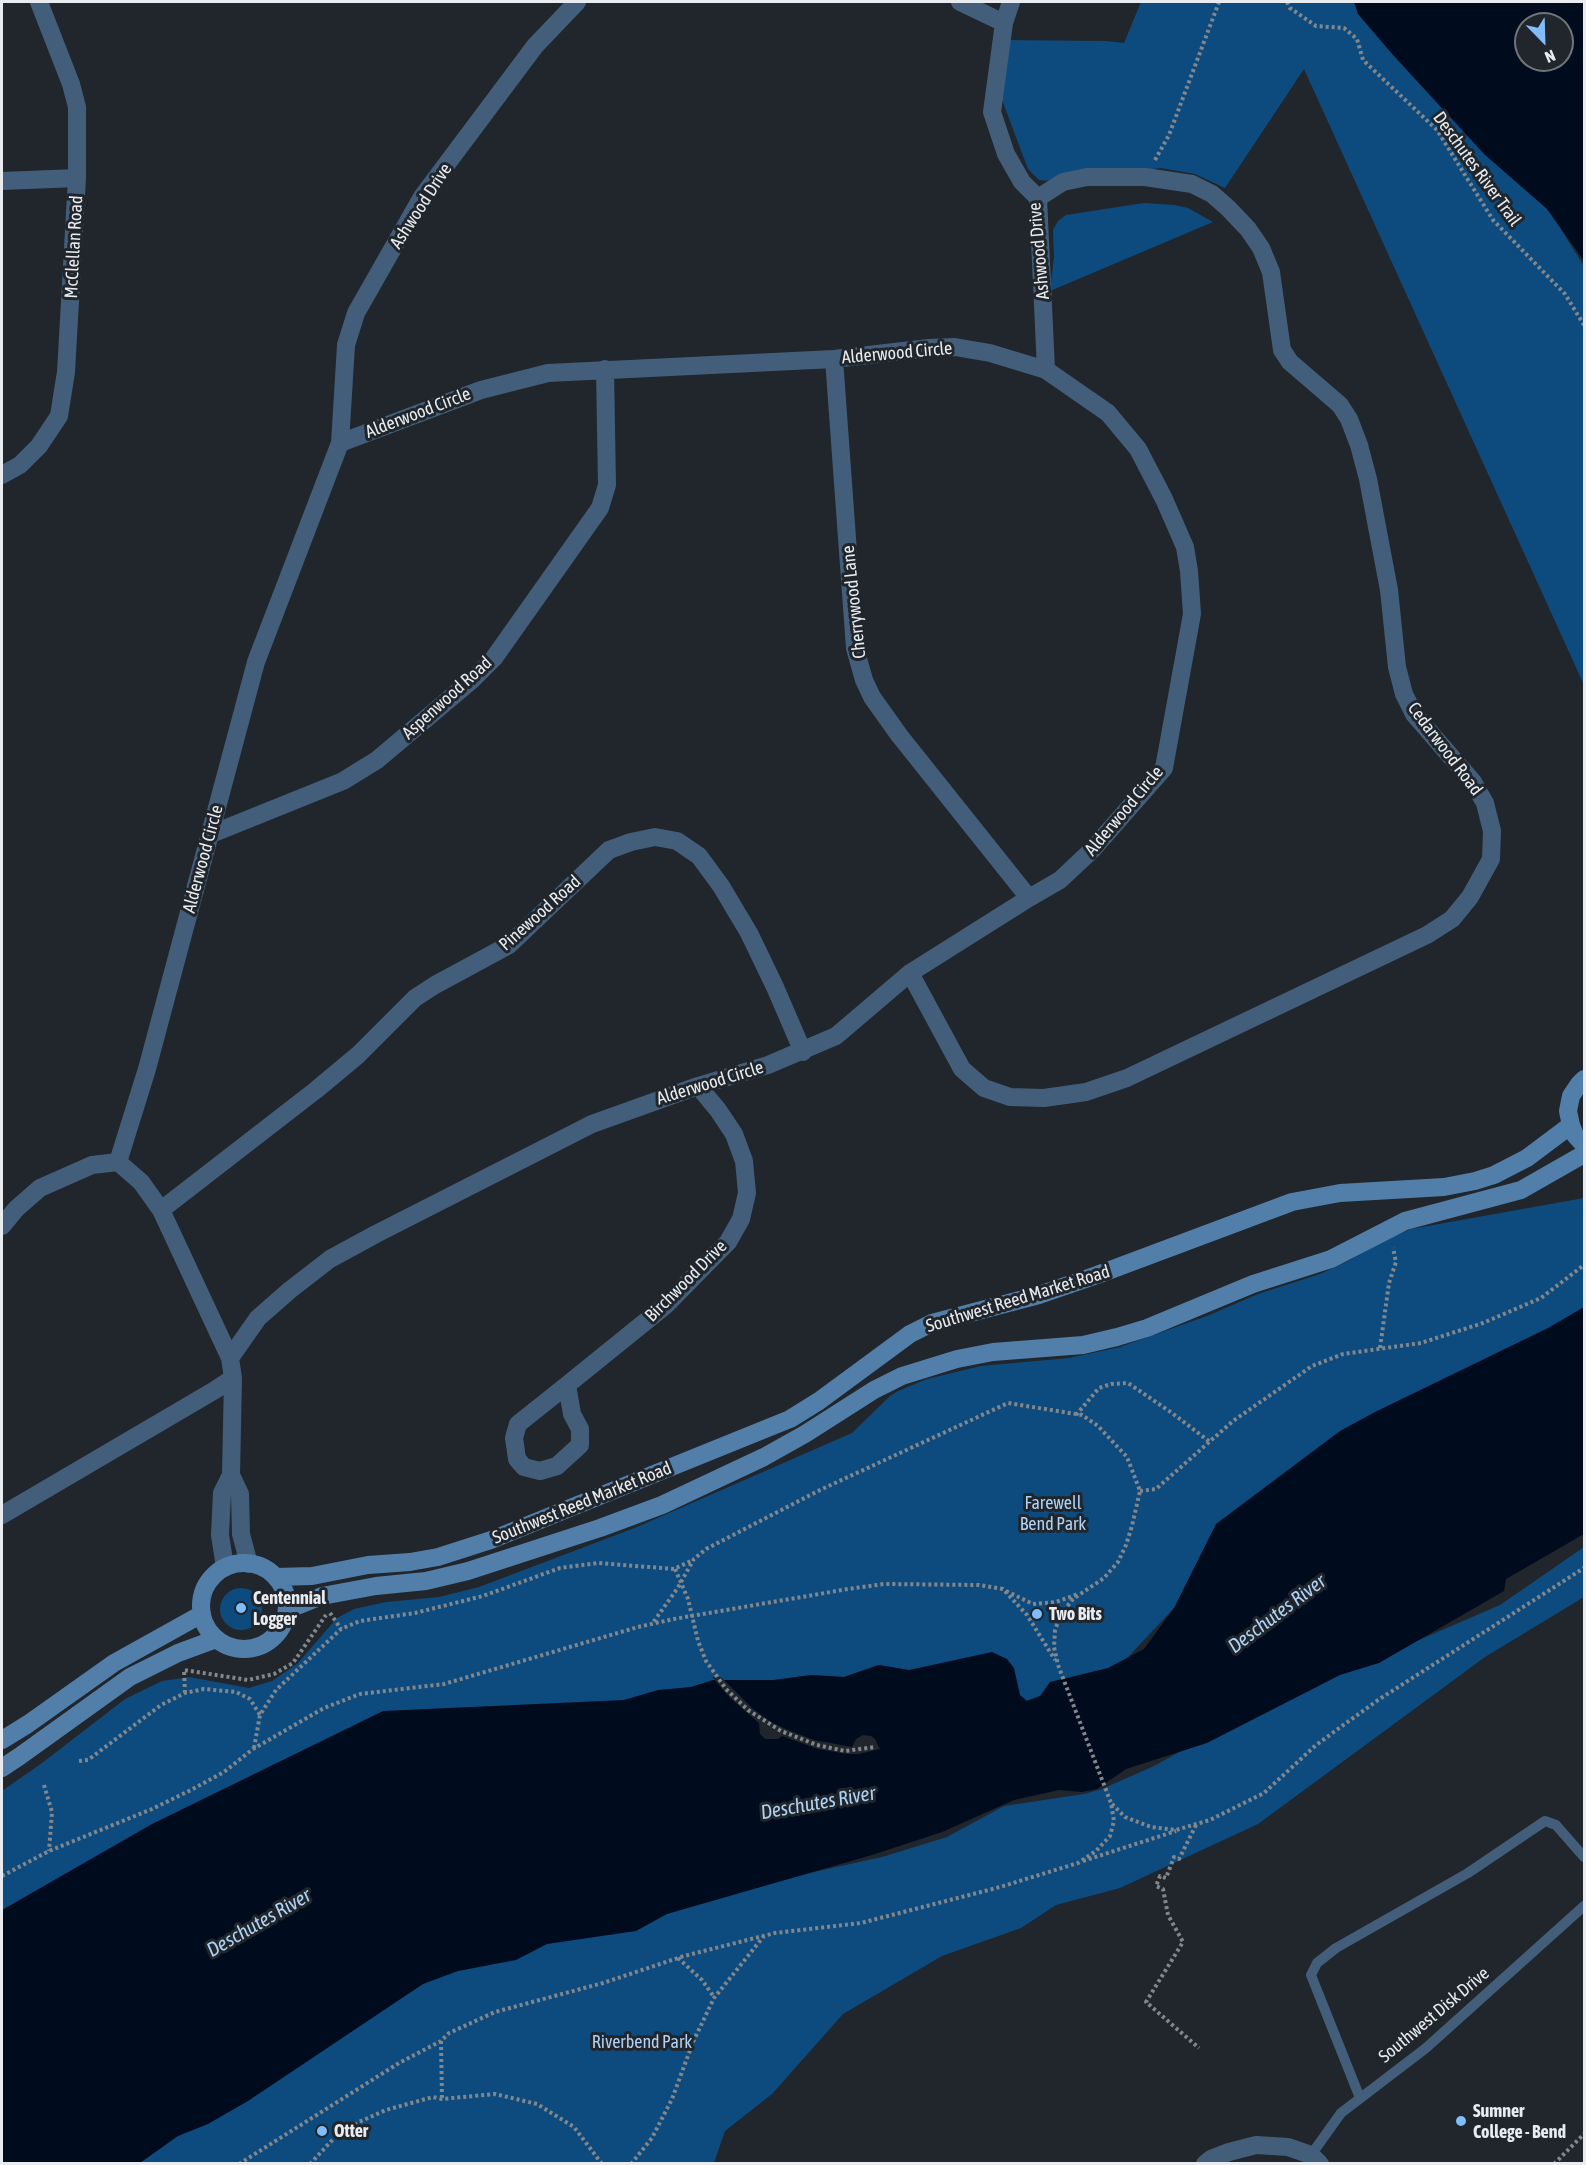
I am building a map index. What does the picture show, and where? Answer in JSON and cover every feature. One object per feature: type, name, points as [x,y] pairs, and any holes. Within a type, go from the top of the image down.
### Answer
[{"type":"main road","points":[[1584,1079],[1571,1096],[1569,1111],[1575,1135],[1584,1145]]},
{"type":"main road","name":"Southwest Reed Market Road","points":[[249,1563],[268,1570],[276,1577],[312,1576],[368,1565],[438,1557],[491,1540],[789,1419],[819,1401],[910,1334],[932,1323],[1040,1295],[1088,1279],[1292,1202],[1340,1193],[1444,1187],[1475,1181],[1494,1175],[1527,1158],[1571,1125]]},
{"type":"main road","name":"Southwest Reed Market Road","points":[[287,1610],[322,1596],[376,1586],[426,1581],[468,1571],[600,1528],[662,1505],[764,1457],[874,1390],[902,1376],[957,1359],[993,1352],[1083,1345],[1147,1328],[1253,1284],[1331,1259],[1404,1221],[1521,1190],[1584,1154]]},
{"type":"main road","points":[[249,1563],[225,1568],[214,1576],[205,1587],[201,1600],[202,1614],[207,1628],[216,1639],[227,1646],[254,1649],[266,1644],[277,1635],[284,1623],[287,1598],[276,1577]]},
{"type":"main road","points":[[2,1740],[114,1663],[202,1614]]},
{"type":"main road","points":[[2,1768],[130,1677],[178,1653],[216,1639]]},
{"type":"street","name":"McClellan Road","points":[[2,475],[20,465],[39,446],[59,416],[66,372],[77,178],[77,107],[71,84],[39,2]]},
{"type":"street","name":"Ashwood Drive","points":[[340,443],[346,345],[356,314],[422,197],[536,46],[577,2]]},
{"type":"street","points":[[960,2],[1004,23]]},
{"type":"street","name":"Ashwood Drive","points":[[1011,2],[1004,23],[992,112],[1006,154],[1022,182],[1038,198],[1046,370]]},
{"type":"street","name":"Cedarwood Road","points":[[910,973],[962,1069],[984,1088],[1010,1097],[1044,1098],[1086,1092],[1127,1077],[1427,935],[1452,919],[1470,897],[1491,859],[1492,831],[1485,803],[1473,782],[1414,714],[1404,694],[1396,667],[1389,590],[1368,479],[1359,445],[1340,405],[1290,362],[1282,350],[1271,272],[1261,248],[1248,229],[1212,194],[1192,184],[1145,177],[1086,177],[1063,182],[1038,198]]},
{"type":"street","points":[[2,181],[77,178]]},
{"type":"street","name":"Alderwood Circle","points":[[118,1162],[147,1069],[256,662],[340,443],[437,405],[524,378],[548,373],[834,359],[955,347],[990,352],[1046,370],[1108,413],[1138,449],[1185,547],[1192,614],[1164,768],[1084,858],[1060,880],[910,973],[836,1036],[768,1065],[698,1086],[592,1124],[376,1233],[330,1259],[258,1318],[230,1358]]},
{"type":"street","name":"Cherrywood Lane","points":[[834,359],[855,648],[864,680],[872,697],[898,735],[1029,898]]},
{"type":"street","name":"Aspenwood Road","points":[[209,835],[302,799],[351,776],[377,760],[473,679],[494,658],[600,508],[607,485],[605,369]]},
{"type":"street","name":"Pinewood Road","points":[[161,1210],[316,1090],[358,1055],[416,998],[435,985],[509,945],[609,850],[630,842],[655,837],[677,841],[699,856],[721,886],[749,933],[803,1052]]},
{"type":"street","name":"Birchwood Drive","points":[[567,1385],[572,1414],[580,1429],[580,1445],[557,1466],[540,1471],[524,1467],[517,1459],[514,1438],[518,1424],[666,1305],[728,1242],[741,1219],[747,1193],[744,1161],[734,1134],[698,1086]]},
{"type":"street","points":[[2,1226],[16,1209],[40,1188],[92,1165],[118,1162],[141,1182],[161,1210],[230,1358],[232,1378],[231,1474],[222,1493],[220,1535],[225,1568]]},
{"type":"street","points":[[2,1515],[232,1378]]},
{"type":"street","points":[[231,1474],[240,1494],[241,1534],[249,1563]]},
{"type":"street","points":[[1206,2163],[1220,2156],[1257,2145],[1288,2147],[1316,2159]]},
{"type":"lane","points":[[1360,2097],[1311,1975],[1317,1963],[1336,1948],[1468,1873],[1545,1821],[1556,1825],[1584,1857]]},
{"type":"lane","name":"Southwest Disk Drive","points":[[1316,2159],[1341,2114],[1426,2048],[1584,1906]]},
{"type":"path","points":[[1145,177],[1169,135],[1219,2]]},
{"type":"path","name":"Deschutes River Trail","points":[[1287,2],[1290,8],[1316,26],[1344,28],[1358,39],[1363,60],[1437,130],[1493,220],[1565,294],[1584,325]]},
{"type":"path","points":[[1380,1348],[1389,1283],[1396,1262],[1393,1248]]},
{"type":"path","points":[[1140,1491],[1156,1488],[1233,1421],[1312,1366],[1343,1354],[1421,1343],[1483,1323],[1541,1298],[1584,1265]]},
{"type":"path","points":[[1076,1415],[1099,1388],[1128,1383],[1209,1442]]},
{"type":"path","points":[[253,1749],[260,1715],[276,1690],[341,1629],[360,1622],[415,1613],[483,1596],[560,1568],[598,1563],[675,1569],[694,1560],[713,1545],[820,1490],[1008,1403],[1082,1415],[1098,1426],[1127,1457],[1140,1491],[1132,1526],[1118,1562],[1104,1578],[1073,1599],[1061,1614],[1055,1630],[1054,1647],[1060,1672],[1111,1803],[1114,1821],[1110,1836],[1096,1851],[1078,1863]]},
{"type":"path","points":[[652,1624],[694,1560]]},
{"type":"path","points":[[1111,1803],[1125,1817],[1151,1827],[1176,1830],[1210,1821],[1264,1793],[1316,1745],[1378,1700],[1584,1568]]},
{"type":"path","points":[[675,1569],[692,1616],[701,1651],[708,1665],[732,1695],[758,1718],[788,1735],[845,1751],[875,1747]]},
{"type":"path","points":[[2,1876],[49,1851],[152,1809],[191,1790],[224,1772],[253,1749],[324,1708],[360,1694],[444,1684],[652,1624],[848,1589],[884,1584],[957,1583],[1003,1589],[1033,1604],[1056,1602],[1086,1590]]},
{"type":"path","points":[[1003,1589],[1027,1615],[1058,1665]]},
{"type":"path","points":[[185,1693],[184,1670],[248,1680],[274,1674],[293,1663],[329,1610],[341,1629]]},
{"type":"path","points":[[79,1761],[88,1761],[161,1705],[185,1693],[204,1689],[236,1692],[250,1699],[260,1715]]},
{"type":"path","points":[[44,1785],[52,1812],[49,1851]]},
{"type":"path","points":[[239,2163],[399,2063],[441,2041],[449,2033],[495,2012],[765,1935],[861,1923],[1000,1887],[1197,1824]]},
{"type":"path","points":[[1197,1824],[1179,1859],[1174,1857],[1166,1878],[1160,1875],[1156,1886],[1163,1889],[1168,1915],[1183,1942],[1146,2002],[1199,2048]]},
{"type":"path","points":[[631,2163],[652,2138],[672,2099],[693,2042],[714,1998],[765,1935]]},
{"type":"path","points":[[678,1958],[702,1980],[714,1998]]},
{"type":"path","points":[[441,2041],[442,2099]]},
{"type":"path","points":[[310,2163],[336,2136],[359,2122],[386,2110],[433,2097],[442,2099],[495,2094],[537,2104],[574,2127],[602,2163]]},
{"type":"path","points":[[1554,2163],[1584,2134]]},
{"type":"green space","points":[[1141,2],[1410,2],[1535,188],[1584,266],[1584,685],[1304,69],[1225,188],[1195,174],[1161,168],[1051,181],[1039,180],[1028,169],[1001,97],[1002,40],[1124,43]]},
{"type":"green space","points":[[1144,203],[1188,208],[1213,222],[1050,291],[1054,257],[1053,230],[1058,221],[1066,215]]},
{"type":"green space","name":"Farewell Bend Park","points":[[1584,1198],[1584,1350],[1218,1561],[1115,1671],[1026,1701],[908,1670],[878,1665],[844,1677],[811,1675],[774,1680],[728,1680],[691,1687],[2,1919],[2,1791],[125,1699],[162,1681],[189,1677],[249,1688],[272,1681],[297,1664],[337,1618],[354,1609],[386,1602],[439,1597],[479,1587],[637,1527],[852,1433],[890,1396],[927,1379],[981,1366],[1069,1358],[1120,1347],[1207,1316],[1258,1294],[1320,1274],[1411,1229]]},
{"type":"green space","name":"Riverbend Park","points":[[1584,1547],[1584,1597],[1485,1657],[1258,1824],[1120,1888],[1056,1905],[1021,1928],[942,1956],[843,2014],[772,2094],[725,2131],[714,2163],[112,2164],[444,1966],[818,1871],[882,1857],[947,1837],[1004,1806],[1084,1794],[1102,1789],[1154,1766],[1250,1713],[1500,1605]]},
{"type":"green space","points":[[241,1588],[249,1589],[256,1594],[261,1601],[261,1617],[256,1624],[249,1629],[241,1630],[233,1629],[226,1624],[221,1617],[220,1609],[221,1601],[226,1594],[233,1589]]},
{"type":"water","points":[[1354,2],[1584,2],[1584,261],[1547,209],[1484,154],[1358,14]]},
{"type":"water","name":"Deschutes River","points":[[1584,1307],[1584,1534],[1506,1579],[1504,1591],[1379,1663],[1340,1675],[1207,1743],[1126,1769],[1097,1789],[1082,1792],[1059,1790],[1014,1800],[942,1832],[872,1855],[667,1914],[636,1931],[547,1944],[516,1960],[458,1971],[423,1984],[248,2101],[208,2124],[178,2136],[140,2163],[2,2163],[2,1910],[152,1824],[383,1711],[624,1700],[658,1690],[691,1687],[713,1680],[774,1680],[811,1675],[844,1677],[879,1665],[909,1670],[992,1652],[1007,1659],[1014,1668],[1020,1695],[1027,1701],[1040,1696],[1050,1682],[1108,1668],[1144,1649],[1174,1608],[1216,1524],[1340,1431],[1548,1328]]},
{"type":"pier","points":[[712,1677],[721,1677],[753,1709],[771,1722],[788,1730],[814,1740],[852,1747],[856,1739],[863,1735],[871,1736],[880,1749],[847,1754],[818,1749],[782,1736],[778,1739],[765,1739],[760,1734],[759,1723],[730,1698]]},
{"type":"place","name":"Centennial Logger","points":[[241,1608]]},
{"type":"place","name":"Two Bits","points":[[1037,1614]]},
{"type":"place","name":"Sumner College - Bend","points":[[1461,2121]]},
{"type":"place","name":"Otter","points":[[322,2131]]}]
